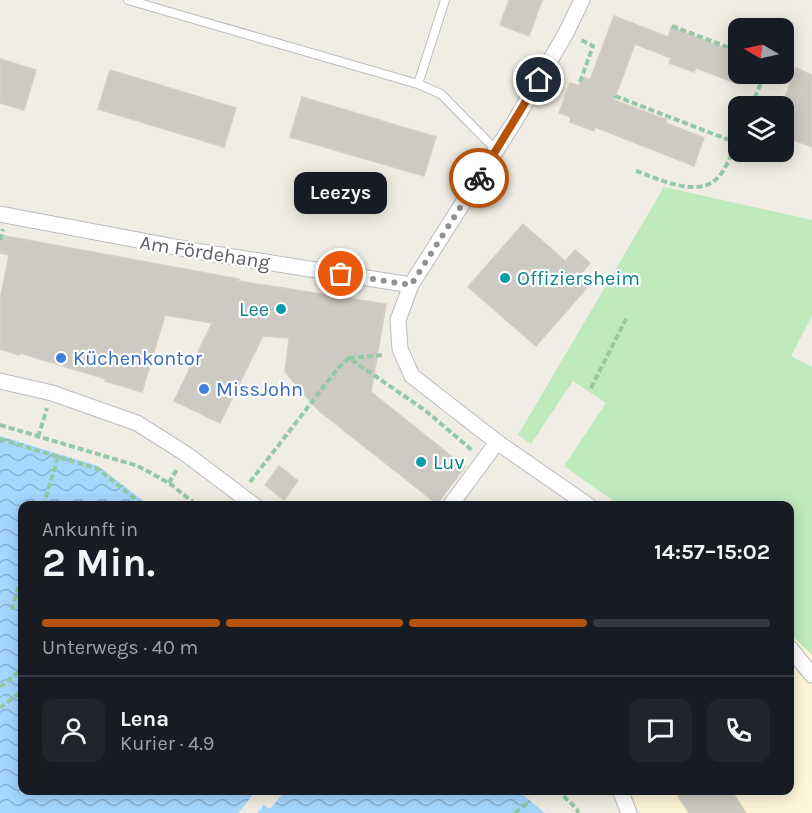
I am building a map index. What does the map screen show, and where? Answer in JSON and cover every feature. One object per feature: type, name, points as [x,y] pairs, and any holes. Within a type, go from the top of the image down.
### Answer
[{"type":"street","points":[[582,0],[566,33],[496,150],[411,285],[398,320],[400,349],[412,376],[497,442],[582,501]]},
{"type":"street","name":"Am Fördehang","points":[[1,221],[411,285]]},
{"type":"street","points":[[0,381],[52,393],[137,423],[186,454],[249,501]]},
{"type":"street","points":[[454,501],[497,442]]},
{"type":"street","points":[[794,653],[812,675]]},
{"type":"street","points":[[622,795],[629,813]]},
{"type":"lane","points":[[128,0],[418,84],[441,94],[496,150]]},
{"type":"lane","points":[[418,84],[445,0]]},
{"type":"path","points":[[672,26],[728,47]]},
{"type":"path","points":[[566,33],[593,46],[580,82]]},
{"type":"path","points":[[615,96],[728,138]]},
{"type":"path","points":[[636,171],[687,187],[706,185],[720,175],[728,159]]},
{"type":"path","points":[[0,240],[1,221]]},
{"type":"path","points":[[591,388],[627,317]]},
{"type":"path","points":[[240,494],[339,367],[349,358],[387,354]]},
{"type":"path","points":[[349,358],[426,411],[476,454]]},
{"type":"path","points":[[38,437],[52,393]]},
{"type":"path","points":[[0,425],[138,466],[169,483],[192,501]]},
{"type":"path","points":[[0,439],[98,469],[138,501]]},
{"type":"path","points":[[45,501],[58,458]]},
{"type":"path","points":[[12,610],[18,588]]},
{"type":"path","points":[[0,687],[18,672]]},
{"type":"path","points":[[0,708],[18,695]]},
{"type":"path","points":[[562,795],[577,809],[578,813]]},
{"type":"path","points":[[515,813],[530,801]]},
{"type":"shaded area","points":[[794,638],[812,655],[812,813],[640,813],[633,795],[794,795]]},
{"type":"green space","points":[[664,187],[812,220],[812,316],[791,356],[812,367],[812,655],[794,638],[794,501],[613,501],[564,466],[606,403],[573,381],[531,444],[518,435]]},
{"type":"water","points":[[0,436],[98,466],[144,501],[18,501],[18,795],[523,795],[545,813],[0,813]]},
{"type":"pier","points":[[282,795],[270,809],[264,805],[257,813],[238,813],[252,796]]},
{"type":"building","points":[[509,0],[542,0],[529,36],[500,25]]},
{"type":"building","points":[[614,16],[668,37],[671,27],[728,49],[728,80],[696,68],[694,72],[669,63],[671,58],[635,44],[614,100],[667,120],[666,123],[704,138],[694,166],[595,127],[594,131],[570,122],[571,117],[559,113],[570,83],[579,86],[582,77],[590,80]]},
{"type":"building","points":[[0,59],[36,70],[24,110],[0,103]]},
{"type":"building","points":[[796,68],[812,75],[812,147],[794,140],[794,96],[786,96],[790,84],[794,84]]},
{"type":"building","points":[[110,70],[236,108],[224,147],[98,109]]},
{"type":"building","points":[[302,97],[436,137],[424,176],[290,137]]},
{"type":"building","name":"Offiziersheim","points":[[523,224],[565,261],[575,250],[590,263],[581,274],[591,283],[536,346],[468,287]]},
{"type":"building","points":[[0,235],[239,279],[238,281],[386,304],[371,392],[465,467],[439,501],[433,501],[318,410],[285,372],[289,338],[263,336],[220,423],[174,401],[212,323],[165,315],[142,392],[105,381],[106,379],[0,349],[0,300],[9,255],[0,253]]},
{"type":"building","points":[[279,466],[298,481],[284,500],[265,485]]},
{"type":"building","points":[[677,795],[734,795],[746,813],[689,813]]},
{"type":"way so far","points":[[341,274],[411,285],[479,178]]},
{"type":"place","name":"Leezys","points":[[341,274]]},
{"type":"place","name":"Offiziersheim","points":[[505,278]]},
{"type":"place","name":"Lee","points":[[281,309]]},
{"type":"place","name":"Küchenkontor","points":[[61,358]]},
{"type":"place","name":"MissJohn","points":[[204,389]]},
{"type":"place","name":"Luv","points":[[421,462]]},
{"type":"route","points":[[479,178],[539,80]]}]
